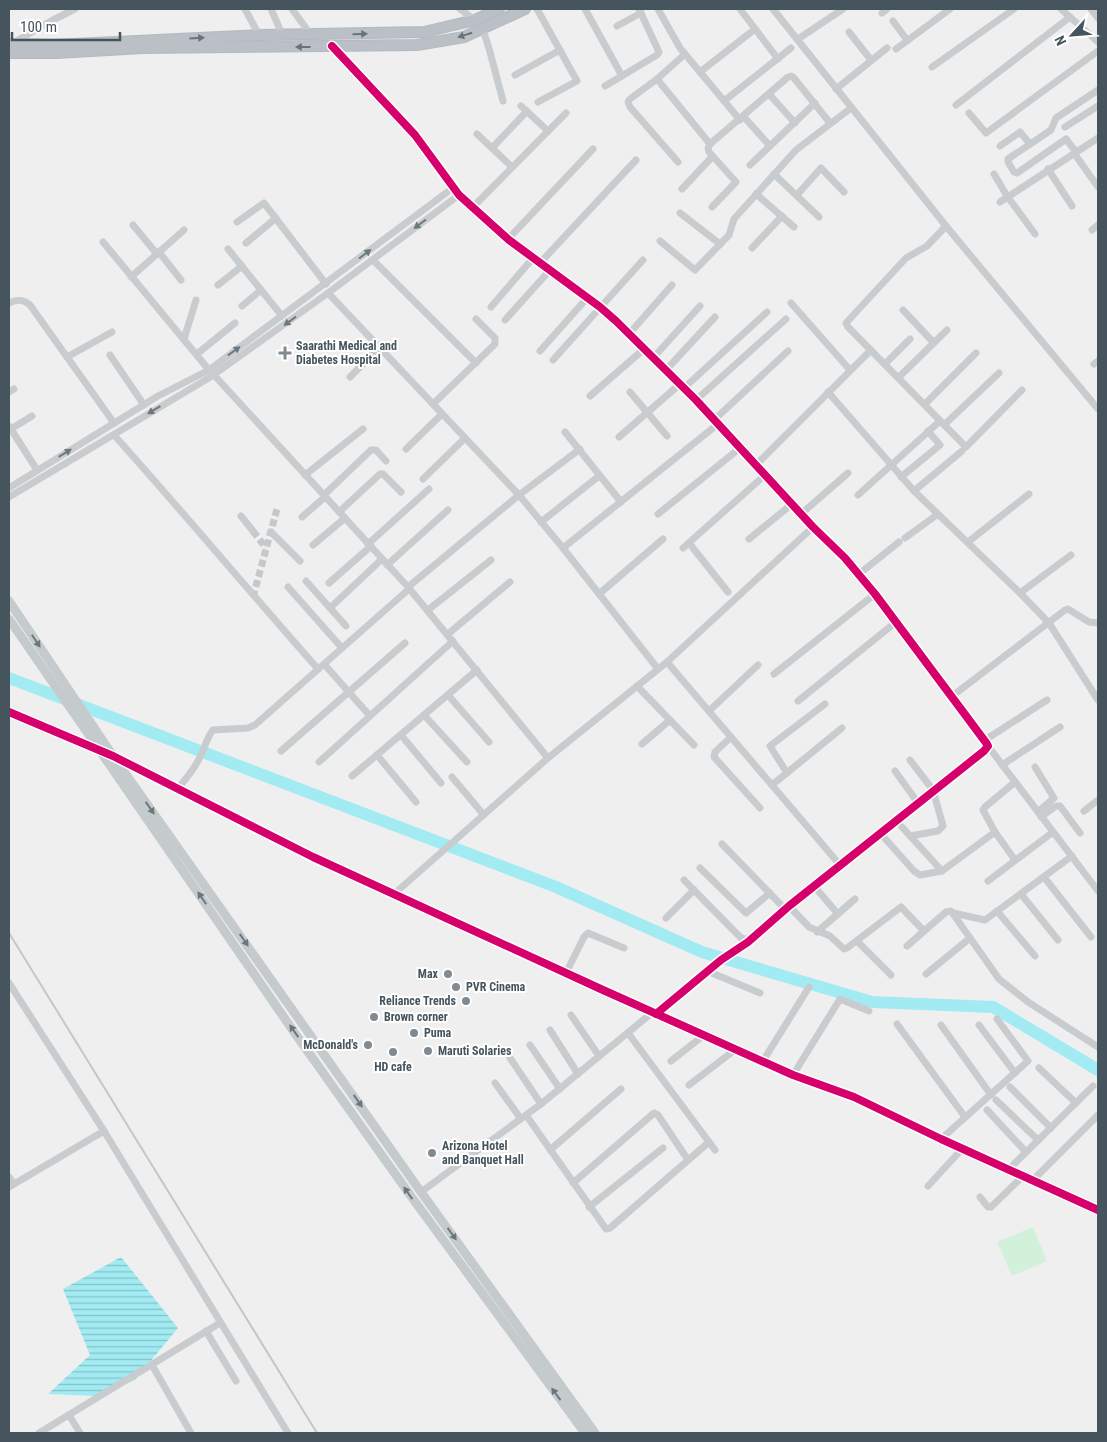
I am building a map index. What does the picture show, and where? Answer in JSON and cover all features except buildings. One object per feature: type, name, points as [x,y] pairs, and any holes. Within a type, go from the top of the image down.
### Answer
[{"type":"highway","points":[[10,47],[282,34],[424,32],[475,20],[499,9]]},
{"type":"highway","points":[[10,47],[56,53],[143,48],[417,45],[464,36],[525,9]]},
{"type":"main road","points":[[9,601],[61,686]]},
{"type":"main road","points":[[9,618],[113,756],[421,1192],[595,1433]]},
{"type":"main road","points":[[78,710],[101,751],[274,1004],[413,1199],[585,1433]]},
{"type":"main road","points":[[336,1090],[345,1083]]},
{"type":"street","points":[[10,47],[53,20],[75,9]]},
{"type":"street","points":[[245,9],[259,35]]},
{"type":"street","points":[[271,9],[282,34]]},
{"type":"street","points":[[292,9],[311,35]]},
{"type":"street","points":[[460,9],[475,20]]},
{"type":"street","points":[[537,9],[577,81],[538,102]]},
{"type":"street","points":[[585,9],[622,76]]},
{"type":"street","points":[[658,9],[685,54],[724,102],[770,146]]},
{"type":"street","points":[[740,9],[778,59]]},
{"type":"street","points":[[773,9],[946,226],[1098,409]]},
{"type":"street","points":[[798,40],[843,9]]},
{"type":"street","points":[[896,49],[950,9]]},
{"type":"street","points":[[932,67],[1014,9]]},
{"type":"street","points":[[1061,9],[1098,42]]},
{"type":"street","points":[[1091,9],[1098,18]]},
{"type":"street","points":[[605,86],[657,55],[658,52],[640,11],[617,26]]},
{"type":"street","points":[[956,105],[1070,17]]},
{"type":"street","points":[[893,21],[907,40]]},
{"type":"street","points":[[483,29],[503,102]]},
{"type":"street","points":[[700,72],[755,29]]},
{"type":"street","points":[[849,32],[871,60]]},
{"type":"street","points":[[332,46],[420,140],[459,195],[508,239],[600,307],[644,348],[696,400],[813,527],[845,558],[875,594],[1098,891]]},
{"type":"street","points":[[724,102],[791,48]]},
{"type":"street","points":[[836,89],[887,48]]},
{"type":"street","points":[[515,75],[560,50]]},
{"type":"street","points":[[969,113],[986,133],[1098,51]]},
{"type":"street","points":[[678,162],[630,107],[628,102],[685,54]]},
{"type":"street","points":[[712,208],[736,182],[708,152],[710,144],[791,76],[830,123]]},
{"type":"street","points":[[657,79],[710,144]]},
{"type":"street","points":[[1098,90],[1056,118],[1051,130],[1008,160],[1015,174],[1064,140],[1068,140],[1098,187]]},
{"type":"street","points":[[769,94],[795,123]]},
{"type":"street","points":[[750,165],[815,103]]},
{"type":"street","points":[[1066,128],[1098,106]]},
{"type":"street","points":[[660,241],[695,270],[730,232],[734,219],[800,146],[851,108]]},
{"type":"street","points":[[492,148],[524,109],[548,131]]},
{"type":"street","points":[[473,207],[566,113]]},
{"type":"street","points":[[1000,146],[1020,132],[1030,144]]},
{"type":"street","points":[[477,134],[512,168]]},
{"type":"street","points":[[1000,202],[1098,138]]},
{"type":"street","points":[[508,239],[593,149]]},
{"type":"street","points":[[682,189],[712,157]]},
{"type":"street","points":[[491,307],[636,160]]},
{"type":"street","points":[[796,195],[821,168],[844,192]]},
{"type":"street","points":[[1048,169],[1072,206]]},
{"type":"street","points":[[774,174],[819,217]]},
{"type":"street","points":[[994,174],[1007,196],[1036,234]]},
{"type":"street","points":[[9,488],[144,405],[211,372],[282,316],[454,188]]},
{"type":"street","points":[[756,194],[794,227]]},
{"type":"street","points":[[9,497],[114,434],[211,372],[328,293],[459,195]]},
{"type":"street","points":[[237,222],[263,203],[266,205],[326,284]]},
{"type":"street","points":[[680,214],[720,244]]},
{"type":"street","points":[[752,248],[782,216]]},
{"type":"street","points":[[246,242],[276,218]]},
{"type":"street","points":[[133,226],[181,280]]},
{"type":"street","points":[[946,226],[927,246],[906,258],[846,323],[964,445],[968,446],[1022,390]]},
{"type":"street","points":[[131,277],[184,230]]},
{"type":"street","points":[[102,242],[211,372],[409,588],[548,758]]},
{"type":"street","points":[[228,248],[282,316]]},
{"type":"street","points":[[373,260],[476,363]]},
{"type":"street","points":[[553,360],[643,260]]},
{"type":"street","points":[[218,285],[242,266]]},
{"type":"street","points":[[505,320],[550,270]]},
{"type":"street","points":[[629,334],[672,285]]},
{"type":"street","points":[[242,306],[261,290]]},
{"type":"street","points":[[328,293],[519,495],[658,670]]},
{"type":"street","points":[[540,351],[587,298]]},
{"type":"street","points":[[9,303],[23,300],[30,305],[114,423]]},
{"type":"street","points":[[184,339],[196,300]]},
{"type":"street","points":[[791,303],[850,370]]},
{"type":"street","points":[[654,358],[700,306]]},
{"type":"street","points":[[903,310],[934,343]]},
{"type":"street","points":[[619,437],[682,386],[767,312]]},
{"type":"street","points":[[666,370],[715,317]]},
{"type":"street","points":[[433,404],[496,341],[476,319]]},
{"type":"street","points":[[696,400],[786,319]]},
{"type":"street","points":[[197,354],[235,323]]},
{"type":"street","points":[[899,377],[948,330]]},
{"type":"street","points":[[67,357],[112,332]]},
{"type":"street","points":[[886,364],[910,339]]},
{"type":"street","points":[[350,377],[379,348]]},
{"type":"street","points":[[590,396],[644,348]]},
{"type":"street","points":[[756,465],[871,350]]},
{"type":"street","points":[[563,548],[716,422],[788,351]]},
{"type":"street","points":[[925,404],[976,353]]},
{"type":"street","points":[[110,355],[144,405]]},
{"type":"street","points":[[858,495],[928,431],[942,423],[999,372]]},
{"type":"street","points":[[630,392],[668,436]]},
{"type":"street","points":[[828,392],[914,491],[1020,593],[1049,624],[1098,700]]},
{"type":"street","points":[[406,449],[442,414]]},
{"type":"street","points":[[32,416],[10,428],[37,470]]},
{"type":"street","points":[[305,475],[363,429]]},
{"type":"street","points":[[901,477],[940,444],[928,431]]},
{"type":"street","points":[[565,432],[621,502]]},
{"type":"street","points":[[114,434],[318,670]]},
{"type":"street","points":[[423,479],[465,438]]},
{"type":"street","points":[[658,514],[740,448]]},
{"type":"street","points":[[178,788],[192,772],[213,730],[242,729],[255,725],[409,588],[519,495],[580,449]]},
{"type":"street","points":[[302,517],[371,450],[376,450],[386,461]]},
{"type":"street","points":[[914,491],[962,451]]},
{"type":"street","points":[[801,514],[848,473]]},
{"type":"street","points":[[313,545],[380,474],[383,474],[401,492]]},
{"type":"street","points":[[683,548],[765,475]]},
{"type":"street","points":[[541,522],[599,476]]},
{"type":"street","points":[[329,583],[429,489]]},
{"type":"street","points":[[968,542],[1028,494]]},
{"type":"street","points":[[749,539],[792,504]]},
{"type":"street","points":[[330,608],[448,510]]},
{"type":"street","points":[[859,574],[938,514]]},
{"type":"street","points":[[242,516],[253,531]]},
{"type":"street","points":[[394,894],[548,758],[658,670],[813,527]]},
{"type":"street","points":[[271,532],[300,561]]},
{"type":"street","points":[[599,594],[663,539]]},
{"type":"street","points":[[689,543],[728,592]]},
{"type":"street","points":[[1020,593],[1071,555]]},
{"type":"street","points":[[428,610],[491,560]]},
{"type":"street","points":[[306,581],[346,626]]},
{"type":"street","points":[[448,634],[510,582]]},
{"type":"street","points":[[288,586],[342,648]]},
{"type":"street","points":[[774,674],[875,594]]},
{"type":"street","points":[[951,697],[1066,610],[1089,622],[1098,623]]},
{"type":"street","points":[[798,701],[896,622]]},
{"type":"street","points":[[319,762],[454,641]]},
{"type":"street","points":[[281,751],[405,643]]},
{"type":"street","points":[[667,662],[840,865]]},
{"type":"street","points":[[324,664],[370,716]]},
{"type":"street","points":[[709,711],[758,665]]},
{"type":"street","points":[[352,776],[477,670]]},
{"type":"street","points":[[638,686],[694,745]]},
{"type":"street","points":[[448,695],[489,742]]},
{"type":"street","points":[[421,1192],[541,1104],[628,1032],[748,941],[933,790],[984,751],[986,743],[1047,700]]},
{"type":"street","points":[[787,773],[770,746],[825,704]]},
{"type":"street","points":[[9,712],[113,756],[313,857],[566,973],[793,1074],[854,1097],[962,1149],[1098,1210]]},
{"type":"street","points":[[424,715],[466,762]]},
{"type":"street","points":[[642,744],[670,720]]},
{"type":"street","points":[[1002,765],[1060,727]]},
{"type":"street","points":[[772,785],[842,728]]},
{"type":"street","points":[[401,735],[441,782]]},
{"type":"street","points":[[731,737],[715,752],[714,757],[760,808]]},
{"type":"street","points":[[377,755],[416,802]]},
{"type":"street","points":[[910,760],[933,790],[942,826],[938,831],[910,836]]},
{"type":"street","points":[[1035,767],[1054,798],[1040,814]]},
{"type":"street","points":[[895,771],[918,803]]},
{"type":"street","points":[[452,777],[483,814]]},
{"type":"street","points":[[1015,782],[984,807],[983,810],[995,832],[1015,860]]},
{"type":"street","points":[[1084,811],[1098,800]]},
{"type":"street","points":[[1040,814],[1060,806],[1080,832]]},
{"type":"street","points":[[902,827],[942,871]]},
{"type":"street","points":[[880,833],[917,874],[942,871],[995,832]]},
{"type":"street","points":[[988,881],[1053,832]]},
{"type":"street","points":[[722,844],[770,893],[809,927],[830,936],[844,949],[901,907],[923,930]]},
{"type":"street","points":[[906,946],[946,912],[985,920],[1072,856]]},
{"type":"street","points":[[700,868],[746,913],[770,893]]},
{"type":"street","points":[[1044,877],[1091,937]]},
{"type":"street","points":[[684,880],[741,938],[748,941]]},
{"type":"street","points":[[814,886],[838,914]]},
{"type":"street","points":[[666,918],[694,890]]},
{"type":"street","points":[[1021,894],[1058,940]]},
{"type":"street","points":[[817,932],[855,899]]},
{"type":"street","points":[[998,911],[1035,956]]},
{"type":"street","points":[[953,913],[999,978],[1028,1002],[1098,1047]]},
{"type":"street","points":[[566,973],[584,937],[588,933],[624,948]]},
{"type":"street","points":[[926,974],[970,938]]},
{"type":"street","points":[[857,941],[891,975]]},
{"type":"street","points":[[707,971],[760,993]]},
{"type":"street","points":[[9,983],[12,995],[104,1131],[288,1433]]},
{"type":"street","points":[[763,1061],[809,987]]},
{"type":"street","points":[[793,1074],[840,999],[869,1011]]},
{"type":"street","points":[[571,1016],[600,1056]]},
{"type":"street","points":[[941,1139],[965,1117],[993,1097],[1028,1061],[998,1019]]},
{"type":"street","points":[[897,1024],[965,1117]]},
{"type":"street","points":[[941,1025],[993,1097],[1038,1140]]},
{"type":"street","points":[[979,1025],[1015,1073]]},
{"type":"street","points":[[550,1030],[578,1074]]},
{"type":"street","points":[[628,1032],[715,1150]]},
{"type":"street","points":[[672,1061],[704,1035]]},
{"type":"street","points":[[530,1045],[560,1089]]},
{"type":"street","points":[[689,1084],[736,1049]]},
{"type":"street","points":[[510,1058],[541,1104]]},
{"type":"street","points":[[1039,1068],[1076,1103]]},
{"type":"street","points":[[495,1083],[550,1150],[605,1228],[610,1228],[709,1142]]},
{"type":"street","points":[[1008,1170],[1093,1086]]},
{"type":"street","points":[[1010,1087],[1051,1128]]},
{"type":"street","points":[[550,1150],[621,1090]]},
{"type":"street","points":[[986,1110],[1026,1152]]},
{"type":"street","points":[[573,1183],[654,1114],[658,1115],[688,1160]]},
{"type":"street","points":[[1032,1181],[1098,1116]]},
{"type":"street","points":[[9,1177],[11,1186],[104,1131]]},
{"type":"street","points":[[590,1207],[663,1148]]},
{"type":"street","points":[[928,1186],[962,1149]]},
{"type":"street","points":[[980,1197],[988,1207],[991,1207],[1023,1176]]},
{"type":"street","points":[[39,1433],[220,1323]]},
{"type":"street","points":[[206,1331],[236,1381]]},
{"type":"street","points":[[152,1365],[192,1433]]},
{"type":"street","points":[[69,1415],[80,1433]]},
{"type":"green space","points":[[1033,1227],[1047,1261],[1012,1276],[997,1242]]},
{"type":"water","points":[[121,1257],[178,1328],[135,1380],[95,1396],[48,1394],[90,1355],[63,1289]]},
{"type":"waterway","points":[[9,678],[556,887],[702,952],[872,1002],[993,1007],[1098,1070]]},
{"type":"tunnel","points":[[253,597],[277,509]]},
{"type":"tunnel","points":[[253,531],[266,548]]},
{"type":"railway","points":[[9,933],[317,1433]]},
{"type":"cycle path","points":[[332,46],[415,135],[459,195],[509,240],[600,307],[616,321],[696,400],[813,527],[845,558],[875,594],[988,746],[789,906],[748,942],[721,960],[656,1014]]},
{"type":"cycle path","points":[[9,712],[113,756],[313,857],[603,990],[793,1075],[854,1097],[941,1139],[1098,1210]]},
{"type":"place","name":"Saarathi Medical and Diabetes Hospital","points":[[285,353]]},
{"type":"place","name":"Max","points":[[448,974]]},
{"type":"place","name":"PVR Cinema","points":[[456,987]]},
{"type":"place","name":"Reliance Trends","points":[[466,1001]]},
{"type":"place","name":"Brown corner","points":[[374,1017]]},
{"type":"place","name":"Puma","points":[[414,1033]]},
{"type":"place","name":"McDonald's","points":[[368,1045]]},
{"type":"place","name":"Maruti Solaries","points":[[428,1051]]},
{"type":"place","name":"HD cafe","points":[[393,1052]]},
{"type":"place","name":"Arizona Hotel and Banquet Hall","points":[[432,1153]]}]
